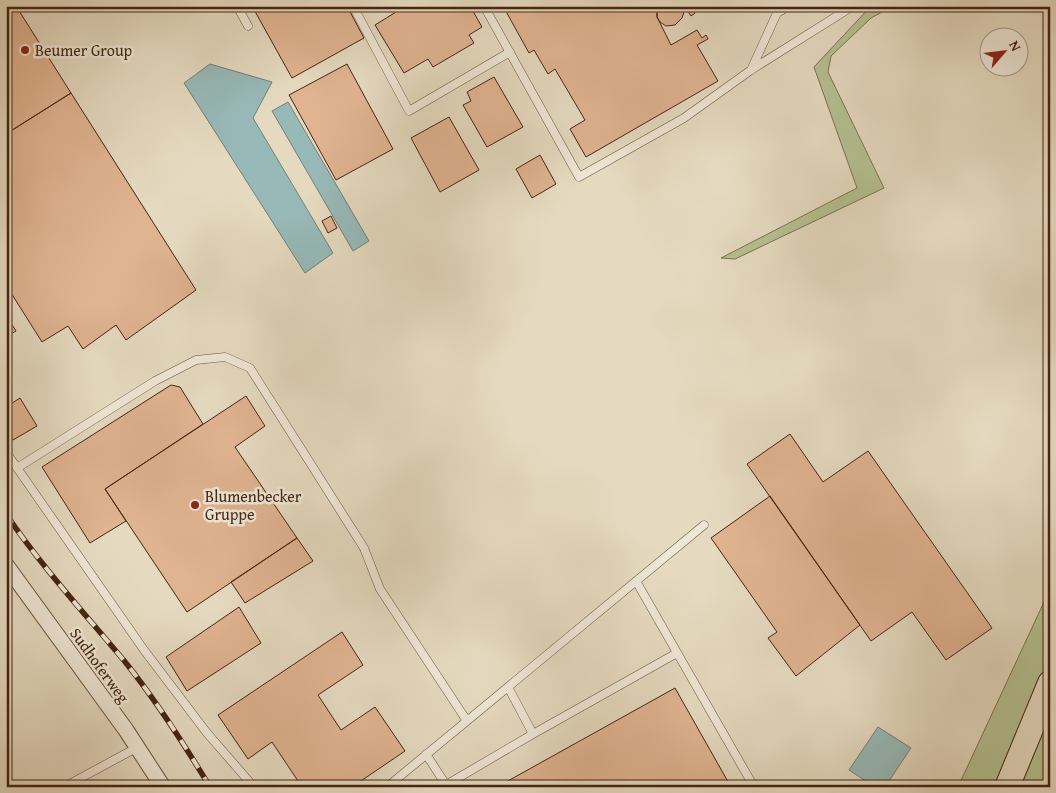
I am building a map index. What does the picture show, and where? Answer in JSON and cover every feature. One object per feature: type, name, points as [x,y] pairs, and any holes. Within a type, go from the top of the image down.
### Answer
[{"type":"main road","points":[[1007,787],[1050,683]]},
{"type":"street","name":"Sudhoferweg","points":[[6,565],[138,747],[163,787]]},
{"type":"lane","points":[[237,6],[248,26]]},
{"type":"lane","points":[[353,6],[409,111],[510,52]]},
{"type":"lane","points":[[484,6],[580,177],[684,118],[751,70],[853,6]]},
{"type":"lane","points":[[751,70],[777,13],[789,6]]},
{"type":"lane","points":[[17,468],[155,381],[196,360],[225,357],[250,368],[364,548],[380,589],[467,721]]},
{"type":"lane","points":[[6,452],[140,644],[207,732],[254,787]]},
{"type":"lane","points":[[387,787],[704,525]]},
{"type":"lane","points":[[636,581],[754,787]]},
{"type":"lane","points":[[426,754],[446,785],[677,653]]},
{"type":"lane","points":[[508,687],[533,734]]},
{"type":"lane","points":[[64,787],[138,747]]},
{"type":"green space","points":[[871,6],[893,6],[871,18],[831,56],[828,72],[884,188],[735,259],[721,258],[857,188],[814,67]]},
{"type":"green space","points":[[1050,585],[1050,787],[958,787],[1044,602]]},
{"type":"water","points":[[210,64],[272,82],[253,118],[333,253],[305,273],[184,83]]},
{"type":"water","points":[[288,102],[369,241],[353,251],[272,111]]},
{"type":"water","points":[[878,727],[911,748],[885,787],[875,787],[849,770]]},
{"type":"building","name":"Beumer Group","points":[[6,6],[16,6],[71,93],[6,134]]},
{"type":"building","points":[[252,6],[347,6],[364,38],[292,78]]},
{"type":"building","points":[[470,6],[482,27],[469,35],[474,43],[433,67],[428,59],[404,73],[375,25],[396,12],[393,7]]},
{"type":"building","points":[[503,6],[657,6],[657,17],[671,45],[697,30],[702,38],[706,35],[708,39],[697,45],[718,81],[586,157],[570,129],[585,120],[555,69],[548,74],[534,50],[529,53]]},
{"type":"building","points":[[657,6],[682,6],[684,12],[682,18],[675,25],[666,26],[657,17]]},
{"type":"building","points":[[682,6],[694,6],[692,7],[695,13],[691,16],[687,10],[684,12]]},
{"type":"building","points":[[347,64],[393,149],[336,180],[289,95]]},
{"type":"building","points":[[494,77],[523,127],[487,147],[463,105],[471,101],[467,92]]},
{"type":"building","points":[[71,93],[196,290],[126,340],[116,325],[83,349],[68,326],[42,342],[6,285],[6,134]]},
{"type":"building","points":[[449,117],[479,170],[440,192],[411,138]]},
{"type":"building","points":[[540,155],[556,184],[532,198],[516,169]]},
{"type":"building","points":[[331,216],[337,228],[328,233],[322,221]]},
{"type":"building","points":[[6,315],[16,331],[6,337]]},
{"type":"building","points":[[171,385],[180,387],[203,424],[105,489],[126,521],[90,543],[42,467]]},
{"type":"building","name":"Blumenbecker Gruppe","points":[[246,396],[265,426],[235,447],[297,538],[187,612],[105,489]]},
{"type":"building","points":[[20,398],[37,426],[13,440],[6,429],[6,407]]},
{"type":"building","points":[[790,434],[823,482],[868,451],[992,628],[946,660],[912,612],[871,641],[747,464]]},
{"type":"building","points":[[770,496],[860,625],[796,676],[768,638],[777,632],[711,538]]},
{"type":"building","points":[[297,538],[313,561],[245,603],[231,582]]},
{"type":"building","points":[[239,607],[261,643],[187,691],[166,657]]},
{"type":"building","points":[[342,632],[363,665],[318,695],[341,730],[375,707],[405,751],[352,787],[302,787],[272,742],[248,759],[218,715]]},
{"type":"building","points":[[675,688],[731,787],[497,787]]},
{"type":"railway","points":[[6,514],[49,571],[126,663],[170,724],[210,787]]},
{"type":"place","name":"Beumer Group","points":[[25,50]]},
{"type":"place","name":"Blumenbecker Gruppe","points":[[195,505]]}]
